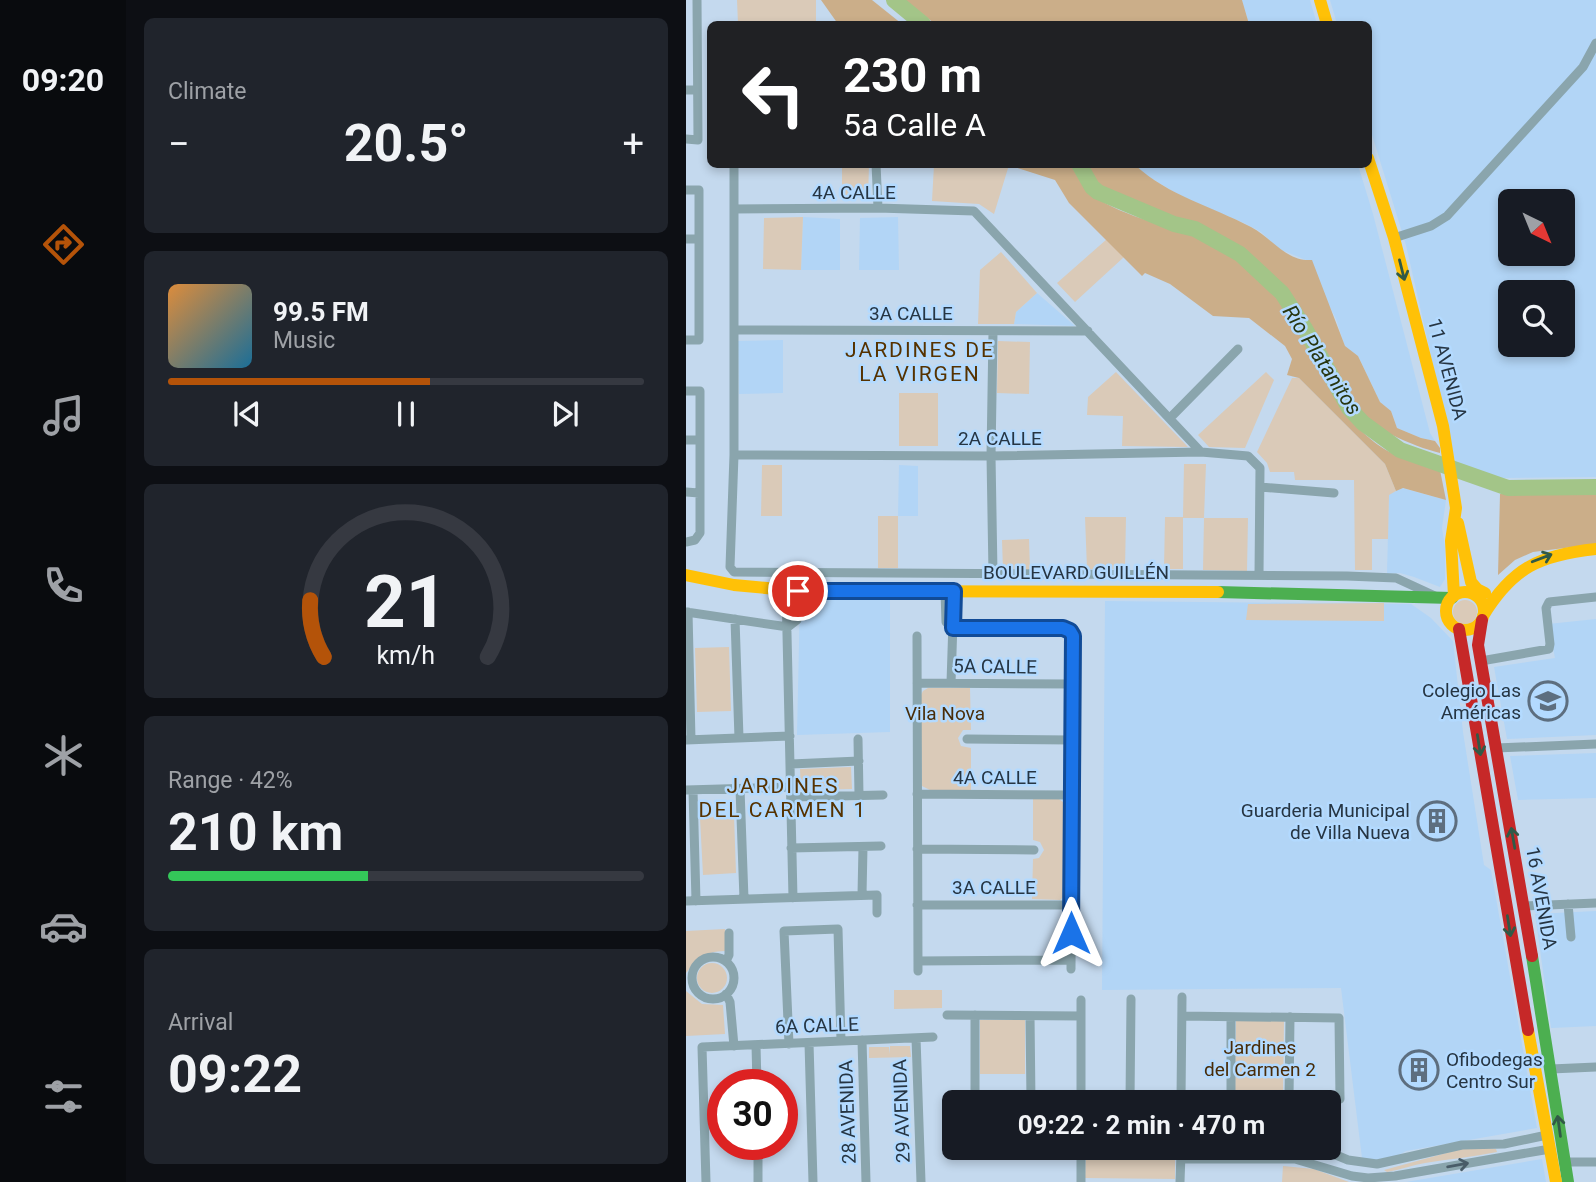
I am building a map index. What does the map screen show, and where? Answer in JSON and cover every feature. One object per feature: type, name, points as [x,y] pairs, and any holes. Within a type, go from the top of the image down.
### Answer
[{"type":"main road","points":[[1320,0],[1326,21]]},
{"type":"main road","name":"11 AVENIDA","points":[[1371,168],[1394,238],[1447,447],[1456,508],[1451,562],[1453,597]]},
{"type":"main road","points":[[1456,508],[1471,582],[1485,593],[1499,591]]},
{"type":"main road","points":[[1421,593],[1454,625],[1469,629],[1482,618],[1499,591],[1514,574],[1532,561],[1553,554],[1596,549]]},
{"type":"main road","name":"BOULEVARD GUILLÉN","points":[[686,575],[734,585],[792,590],[1421,593],[1453,597]]},
{"type":"main road","points":[[1454,625],[1446,610],[1453,597],[1464,592],[1475,595],[1482,602],[1482,618]]},
{"type":"main road","name":"16 AVENIDA","points":[[1482,618],[1478,645],[1524,906],[1568,1182]]},
{"type":"main road","name":"16 AVENIDA","points":[[1454,625],[1556,1182]]},
{"type":"main road","points":[[1524,1007],[1540,1004]]},
{"type":"street","points":[[686,139],[698,139],[697,0]]},
{"type":"street","points":[[1394,238],[1431,226],[1447,216],[1583,67],[1596,43]]},
{"type":"street","points":[[686,90],[697,90]]},
{"type":"street","points":[[734,168],[734,455],[730,567],[734,572],[1396,578],[1421,593]]},
{"type":"street","points":[[876,168],[878,208]]},
{"type":"street","points":[[686,190],[699,190],[699,340],[686,340]]},
{"type":"street","name":"4A CALLE","points":[[734,209],[878,208],[974,211],[1088,331]]},
{"type":"street","points":[[686,239],[698,239]]},
{"type":"street","points":[[686,292],[699,292]]},
{"type":"street","name":"3A CALLE","points":[[734,330],[1088,331]]},
{"type":"street","points":[[993,331],[993,573]]},
{"type":"street","points":[[1088,331],[1201,452]]},
{"type":"street","points":[[1170,418],[1238,349]]},
{"type":"street","points":[[686,391],[700,391],[700,533],[697,539],[688,542]]},
{"type":"street","points":[[686,440],[699,440]]},
{"type":"street","name":"2A CALLE","points":[[734,455],[1243,454],[1253,459],[1260,468],[1260,487]]},
{"type":"street","points":[[1259,575],[1260,487],[1334,493]]},
{"type":"street","points":[[686,492],[699,493]]},
{"type":"street","points":[[792,590],[786,620],[793,898]]},
{"type":"street","points":[[950,591],[951,683]]},
{"type":"street","points":[[1481,661],[1549,649],[1546,608],[1549,601],[1596,597]]},
{"type":"street","points":[[788,627],[687,612],[689,740],[790,736]]},
{"type":"street","points":[[735,619],[739,738]]},
{"type":"street","points":[[917,636],[918,966],[1071,964],[1073,636],[1063,628],[949,625]]},
{"type":"street","name":"5A CALLE","points":[[917,683],[1073,684]]},
{"type":"street","points":[[859,739],[859,795]]},
{"type":"street","points":[[968,739],[1072,740]]},
{"type":"street","points":[[1496,748],[1596,744]]},
{"type":"street","points":[[791,764],[859,761]]},
{"type":"street","points":[[877,913],[877,895],[691,901],[690,790],[740,789],[883,795]]},
{"type":"street","points":[[740,789],[744,899]]},
{"type":"street","name":"4A CALLE","points":[[917,794],[1072,795]]},
{"type":"street","points":[[862,895],[863,846]]},
{"type":"street","points":[[791,848],[881,846]]},
{"type":"street","points":[[917,849],[1034,850]]},
{"type":"street","points":[[1524,906],[1596,903]]},
{"type":"street","points":[[1568,904],[1571,937]]},
{"type":"street","name":"3A CALLE","points":[[917,905],[1070,905]]},
{"type":"street","points":[[789,1044],[784,931],[838,929],[841,1041]]},
{"type":"street","points":[[726,961],[729,955],[729,933]]},
{"type":"street","points":[[717,957],[726,961],[732,968],[734,980],[726,994],[718,999],[705,998],[695,990],[688,978],[695,966],[705,958],[717,957]]},
{"type":"street","points":[[726,994],[730,1002],[734,1046]]},
{"type":"street","points":[[1181,1090],[1182,997]]},
{"type":"street","points":[[1130,1090],[1131,999]]},
{"type":"street","points":[[1080,1090],[1082,1000]]},
{"type":"street","points":[[947,1015],[1081,1016]]},
{"type":"street","points":[[975,1015],[975,1090]]},
{"type":"street","points":[[1030,1016],[1031,1090]]},
{"type":"street","points":[[1182,1016],[1339,1018],[1340,1090]]},
{"type":"street","points":[[1231,1017],[1231,1090]]},
{"type":"street","points":[[1289,1090],[1290,1017]]},
{"type":"street","name":"6A CALLE","points":[[706,1182],[702,1047],[933,1037]]},
{"type":"street","name":"29 AVENIDA","points":[[916,1038],[921,1182]]},
{"type":"street","name":"28 AVENIDA","points":[[862,1041],[866,1182]]},
{"type":"street","points":[[809,1043],[813,1182]]},
{"type":"street","points":[[756,1045],[757,1069]]},
{"type":"street","points":[[1551,1069],[1596,1067]]},
{"type":"street","points":[[1341,1157],[1349,1161],[1379,1164],[1462,1145],[1504,1144],[1547,1135]]},
{"type":"street","points":[[1504,1144],[1506,1156]]},
{"type":"street","points":[[1310,1160],[1344,1174],[1381,1177],[1550,1149]]},
{"type":"street","points":[[758,1160],[758,1182]]},
{"type":"street","points":[[1080,1182],[1081,1160]]},
{"type":"street","points":[[1180,1182],[1181,1160]]},
{"type":"street","points":[[1344,1174],[1349,1161]]},
{"type":"street","points":[[1564,1162],[1596,1162]]},
{"type":"street","points":[[1379,1164],[1381,1177]]},
{"type":"shaded area","points":[[821,0],[872,0],[898,21],[836,21]]},
{"type":"shaded area","points":[[905,0],[1242,0],[1248,21],[931,21]]},
{"type":"shaded area","points":[[1242,0],[1310,0],[1316,21],[1248,21]]},
{"type":"shaded area","points":[[1330,0],[1596,0],[1596,477],[1502,478],[1501,482],[1456,466],[1406,245],[1372,135],[1372,21],[1336,21]]},
{"type":"shaded area","points":[[1017,168],[1073,168],[1085,187],[1106,204],[1200,239],[1243,264],[1270,289],[1290,315],[1352,420],[1368,437],[1386,450],[1440,470],[1446,500],[1403,488],[1396,491],[1385,464],[1299,378],[1287,375],[1292,359],[1285,346],[1249,318],[1213,316],[1170,284],[1145,273],[1142,276],[1069,203],[1055,180]]},
{"type":"shaded area","points":[[1088,168],[1139,168],[1176,193],[1251,227],[1294,257],[1312,260],[1345,346],[1358,356],[1380,402],[1391,411],[1397,428],[1435,441],[1440,453],[1392,435],[1360,413],[1302,316],[1257,264],[1235,247],[1203,229],[1117,196],[1093,177]]},
{"type":"shaded area","points":[[1138,168],[1359,168],[1430,433],[1435,441],[1397,428],[1391,411],[1380,402],[1358,356],[1345,347],[1336,319],[1306,260],[1279,249],[1261,232],[1184,198]]},
{"type":"shaded area","points":[[803,217],[840,219],[840,270],[801,270]]},
{"type":"shaded area","points":[[898,217],[899,270],[859,270],[860,218]]},
{"type":"shaded area","points":[[1037,293],[1075,326],[1014,324],[1016,312]]},
{"type":"shaded area","points":[[783,340],[783,393],[739,394],[738,341]]},
{"type":"shaded area","points":[[899,465],[918,466],[918,516],[898,516]]},
{"type":"shaded area","points":[[1402,488],[1446,500],[1442,528],[1445,579],[1440,587],[1400,573],[1387,574],[1389,494]]},
{"type":"shaded area","points":[[1596,492],[1596,544],[1533,552],[1515,560],[1498,575],[1500,494]]},
{"type":"shaded area","points":[[800,598],[890,599],[890,732],[797,735]]},
{"type":"shaded area","points":[[1105,601],[1411,604],[1431,618],[1453,641],[1463,732],[1484,865],[1491,870],[1537,1128],[1406,1151],[1375,1161],[1362,1158],[1341,988],[1102,990]]},
{"type":"shaded area","name":"Colegio Las Américas","points":[[1596,619],[1596,735],[1507,739],[1494,667],[1555,658],[1548,624]]},
{"type":"shaded area","points":[[1596,753],[1596,798],[1518,800],[1510,756]]},
{"type":"shaded area","points":[[1596,911],[1596,1026],[1551,1028],[1535,914]]},
{"type":"shaded area","points":[[1542,1159],[1546,1182],[1406,1182]]},
{"type":"green space","points":[[737,0],[816,0],[816,21],[738,21]]},
{"type":"green space","points":[[842,168],[869,168],[868,198],[842,198]]},
{"type":"green space","points":[[934,168],[1008,168],[994,214],[979,204],[932,201]]},
{"type":"green space","points":[[803,217],[801,270],[763,269],[764,218]]},
{"type":"green space","points":[[1107,239],[1124,257],[1075,302],[1057,283]]},
{"type":"green space","points":[[1001,252],[1037,293],[1016,312],[1014,324],[978,324],[980,270]]},
{"type":"green space","points":[[998,341],[1030,342],[1029,394],[997,393]]},
{"type":"green space","points":[[1116,372],[1188,447],[1122,446],[1123,416],[1087,415],[1088,397]]},
{"type":"green space","points":[[1266,372],[1274,380],[1245,448],[1209,447],[1198,435]]},
{"type":"green space","points":[[1292,378],[1299,378],[1385,464],[1396,491],[1389,495],[1388,539],[1372,539],[1372,570],[1355,570],[1354,480],[1295,480],[1294,472],[1270,472],[1267,463],[1257,452]]},
{"type":"green space","points":[[899,393],[938,393],[938,446],[899,446]]},
{"type":"green space","points":[[1184,464],[1206,464],[1204,518],[1183,518],[1183,569],[1164,569],[1165,517],[1183,517]]},
{"type":"green space","points":[[762,465],[782,465],[782,516],[761,516]]},
{"type":"green space","points":[[878,516],[898,516],[898,568],[878,568]]},
{"type":"green space","points":[[1085,517],[1126,517],[1125,569],[1087,569]]},
{"type":"green space","points":[[1204,518],[1248,518],[1247,571],[1203,570]]},
{"type":"green space","points":[[1029,539],[1030,570],[1003,570],[1002,540]]},
{"type":"green space","points":[[1460,600],[1470,600],[1477,607],[1477,617],[1470,624],[1460,624],[1453,617],[1453,607]]},
{"type":"green space","points":[[1384,603],[1384,621],[1246,620],[1248,604]]},
{"type":"green space","points":[[729,647],[731,711],[697,712],[695,648]]},
{"type":"green space","name":"Vila Nova","points":[[928,688],[970,688],[971,730],[963,730],[958,738],[961,746],[971,748],[971,790],[932,791],[922,786],[920,697]]},
{"type":"green space","name":"JARDINES DEL CARMEN 1","points":[[851,767],[852,789],[801,790],[800,769]]},
{"type":"green space","points":[[1033,799],[1059,799],[1068,806],[1067,893],[1060,900],[1032,899],[1033,859],[1039,858],[1044,850],[1040,842],[1033,840]]},
{"type":"green space","name":"JARDINES DEL CARMEN 1","points":[[734,816],[736,873],[703,875],[700,818]]},
{"type":"green space","points":[[725,929],[725,951],[702,957],[686,973],[686,931]]},
{"type":"green space","points":[[712,963],[718,964],[726,972],[726,984],[718,992],[712,993],[706,992],[698,984],[697,978],[698,972],[706,964]]},
{"type":"green space","points":[[894,990],[942,990],[942,1008],[894,1009]]},
{"type":"green space","points":[[686,991],[702,1004],[723,1005],[725,1034],[686,1036]]},
{"type":"green space","points":[[980,1020],[1025,1020],[1025,1074],[980,1074]]},
{"type":"green space","name":"Jardines del Carmen 2","points":[[1236,1021],[1284,1021],[1283,1090],[1235,1090]]},
{"type":"green space","points":[[890,1046],[910,1046],[911,1057],[869,1058],[869,1047],[889,1047],[890,1054]]},
{"type":"green space","points":[[1461,1149],[1496,1149],[1497,1152],[1387,1172],[1384,1170]]},
{"type":"green space","points":[[1086,1160],[1175,1160],[1175,1179],[1085,1178]]},
{"type":"green space","points":[[1283,1166],[1314,1169],[1349,1182],[1282,1182]]},
{"type":"waterway","name":"Río Platanitos","points":[[894,0],[919,21]]},
{"type":"waterway","name":"Río Platanitos","points":[[1081,168],[1098,192],[1174,224],[1195,229],[1240,254],[1282,293],[1349,408],[1363,423],[1400,450],[1508,488],[1596,487]]},
{"type":"traffic: fast","points":[[1218,592],[1452,598]]},
{"type":"traffic: fast","points":[[1532,956],[1568,1182]]},
{"type":"traffic: slow","points":[[1320,0],[1326,21]]},
{"type":"traffic: slow","points":[[1371,168],[1394,238],[1443,426],[1456,508],[1451,541],[1454,596]]},
{"type":"traffic: slow","points":[[1458,523],[1471,582],[1485,593]]},
{"type":"traffic: slow","points":[[1483,616],[1505,586],[1530,566],[1559,555],[1596,549]]},
{"type":"traffic: slow","points":[[686,575],[734,585],[798,591],[1218,592]]},
{"type":"traffic: slow","points":[[1465,592],[1478,598],[1484,611],[1478,624],[1465,630],[1452,624],[1446,611],[1452,598],[1465,592]]},
{"type":"traffic: slow","points":[[1528,1030],[1556,1182]]},
{"type":"traffic: jam","points":[[1482,620],[1478,645],[1532,956]]},
{"type":"traffic: jam","points":[[1459,629],[1528,1030]]},
{"type":"place","name":"Colegio Las Américas","points":[[1548,701]]},
{"type":"place","name":"Guarderia Municipal de Villa Nueva","points":[[1437,821]]},
{"type":"place","name":"Ofibodegas Centro Sur","points":[[1419,1070]]},
{"type":"district","name":"JARDINES DE LA VIRGEN","points":[[920,362]]},
{"type":"district","name":"JARDINES DEL CARMEN 1","points":[[783,798]]},
{"type":"route","points":[[798,591],[954,591],[953,628],[1063,628],[1070,631],[1073,636],[1071,933]]}]
